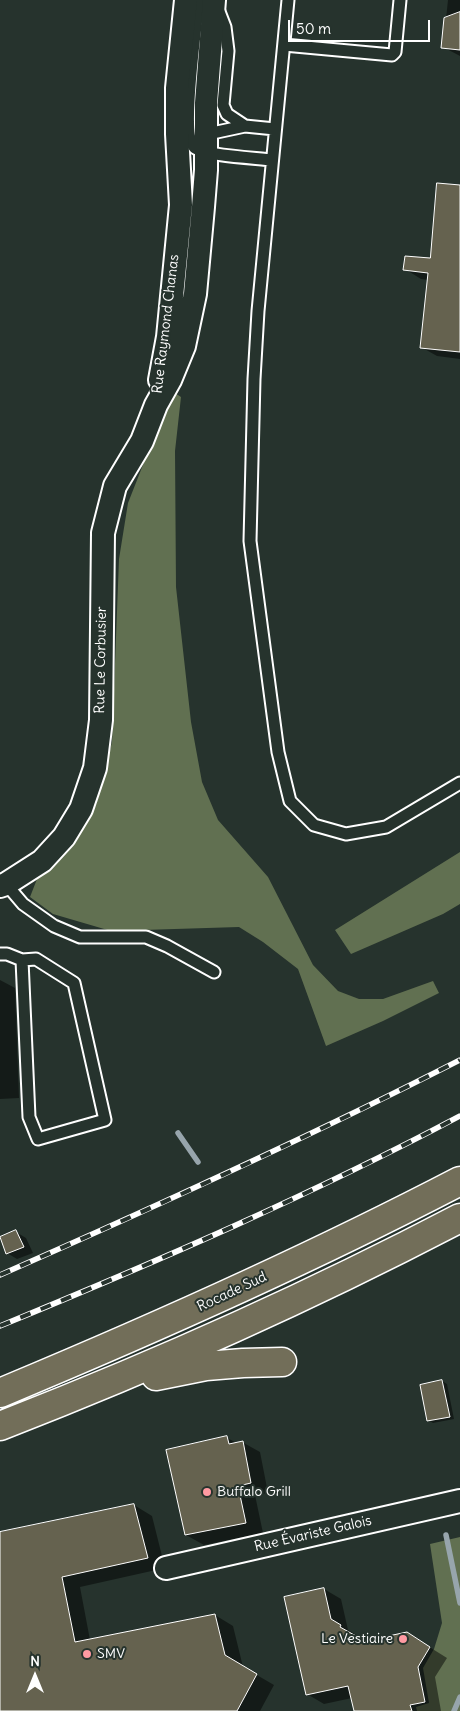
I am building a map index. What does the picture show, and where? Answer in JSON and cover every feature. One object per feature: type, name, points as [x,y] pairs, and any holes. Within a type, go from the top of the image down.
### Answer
[{"type":"highway","name":"Rocade Sud","points":[[0,1393],[93,1354],[280,1270],[460,1181]]},
{"type":"highway","points":[[0,1426],[98,1388],[178,1354],[298,1298],[460,1218]]},
{"type":"highway","points":[[0,1384],[93,1354]]},
{"type":"highway","points":[[98,1388],[197,1367],[282,1362]]},
{"type":"street","name":"Rue Raymond Chanas","points":[[156,406],[168,337],[181,205],[197,152],[177,88],[186,0]]},
{"type":"street","points":[[197,152],[197,104],[215,0]]},
{"type":"street","name":"Rue Le Corbusier","points":[[3,885],[42,860],[64,837],[80,809],[95,768],[101,720],[103,533],[115,486],[142,441],[156,406]]},
{"type":"street","name":"Rue Évariste Galois","points":[[166,1568],[460,1502]]},
{"type":"lane","points":[[197,104],[199,0]]},
{"type":"lane","points":[[215,0],[225,27],[228,51],[222,105],[227,114],[246,126],[275,129]]},
{"type":"lane","points":[[288,0],[255,360],[250,541],[278,752],[290,801],[314,825],[346,834],[386,827],[460,783]]},
{"type":"lane","points":[[284,45],[392,55],[395,52],[400,0]]},
{"type":"lane","points":[[197,152],[246,126]]},
{"type":"lane","points":[[197,152],[272,160]]},
{"type":"lane","points":[[3,885],[23,904],[54,926],[80,938],[146,938],[167,946],[214,972]]},
{"type":"lane","points":[[0,954],[7,954],[22,960],[36,959],[74,983],[105,1120],[38,1139],[30,1116],[22,960]]},
{"type":"green space","points":[[172,391],[181,397],[175,451],[176,587],[191,722],[202,782],[218,820],[268,877],[313,965],[338,991],[359,999],[383,999],[433,981],[439,993],[383,1021],[326,1046],[298,969],[263,942],[239,927],[111,931],[53,914],[30,897],[37,879],[70,846],[96,805],[112,742],[119,559],[128,503]]},
{"type":"green space","points":[[460,852],[460,904],[443,914],[351,954],[335,930]]},
{"type":"green space","points":[[460,1537],[460,1711],[417,1711],[416,1707],[429,1703],[423,1668],[434,1649],[442,1623],[430,1544]]},
{"type":"building","points":[[460,12],[460,50],[441,48],[444,18]]},
{"type":"building","points":[[437,183],[460,185],[460,352],[420,348],[428,273],[403,270],[405,256],[430,258]]},
{"type":"building","points":[[16,1230],[24,1247],[6,1254],[0,1237]]},
{"type":"building","points":[[442,1380],[450,1417],[427,1421],[420,1385]]},
{"type":"building","name":"Buffalo Grill","points":[[227,1436],[229,1444],[243,1441],[251,1483],[238,1486],[246,1523],[185,1535],[166,1450]]},
{"type":"building","points":[[134,1504],[148,1558],[62,1577],[75,1642],[215,1614],[225,1655],[257,1674],[237,1711],[0,1711],[0,1532]]},
{"type":"building","points":[[324,1588],[331,1619],[341,1625],[340,1627],[365,1641],[407,1632],[430,1647],[418,1667],[425,1702],[410,1705],[412,1711],[354,1711],[348,1686],[306,1695],[284,1597]]},
{"type":"waterway","points":[[178,1133],[198,1162]]},
{"type":"waterway","points":[[446,1535],[460,1603]]},
{"type":"waterway","points":[[454,1711],[460,1697]]},
{"type":"railway","points":[[0,1275],[232,1171],[460,1060]]},
{"type":"railway","points":[[0,1326],[233,1227],[347,1173],[460,1116]]},
{"type":"place","name":"Buffalo Grill","points":[[207,1492]]},
{"type":"place","name":"Le Vestiaire","points":[[403,1639]]},
{"type":"place","name":"SMV","points":[[87,1654]]}]
